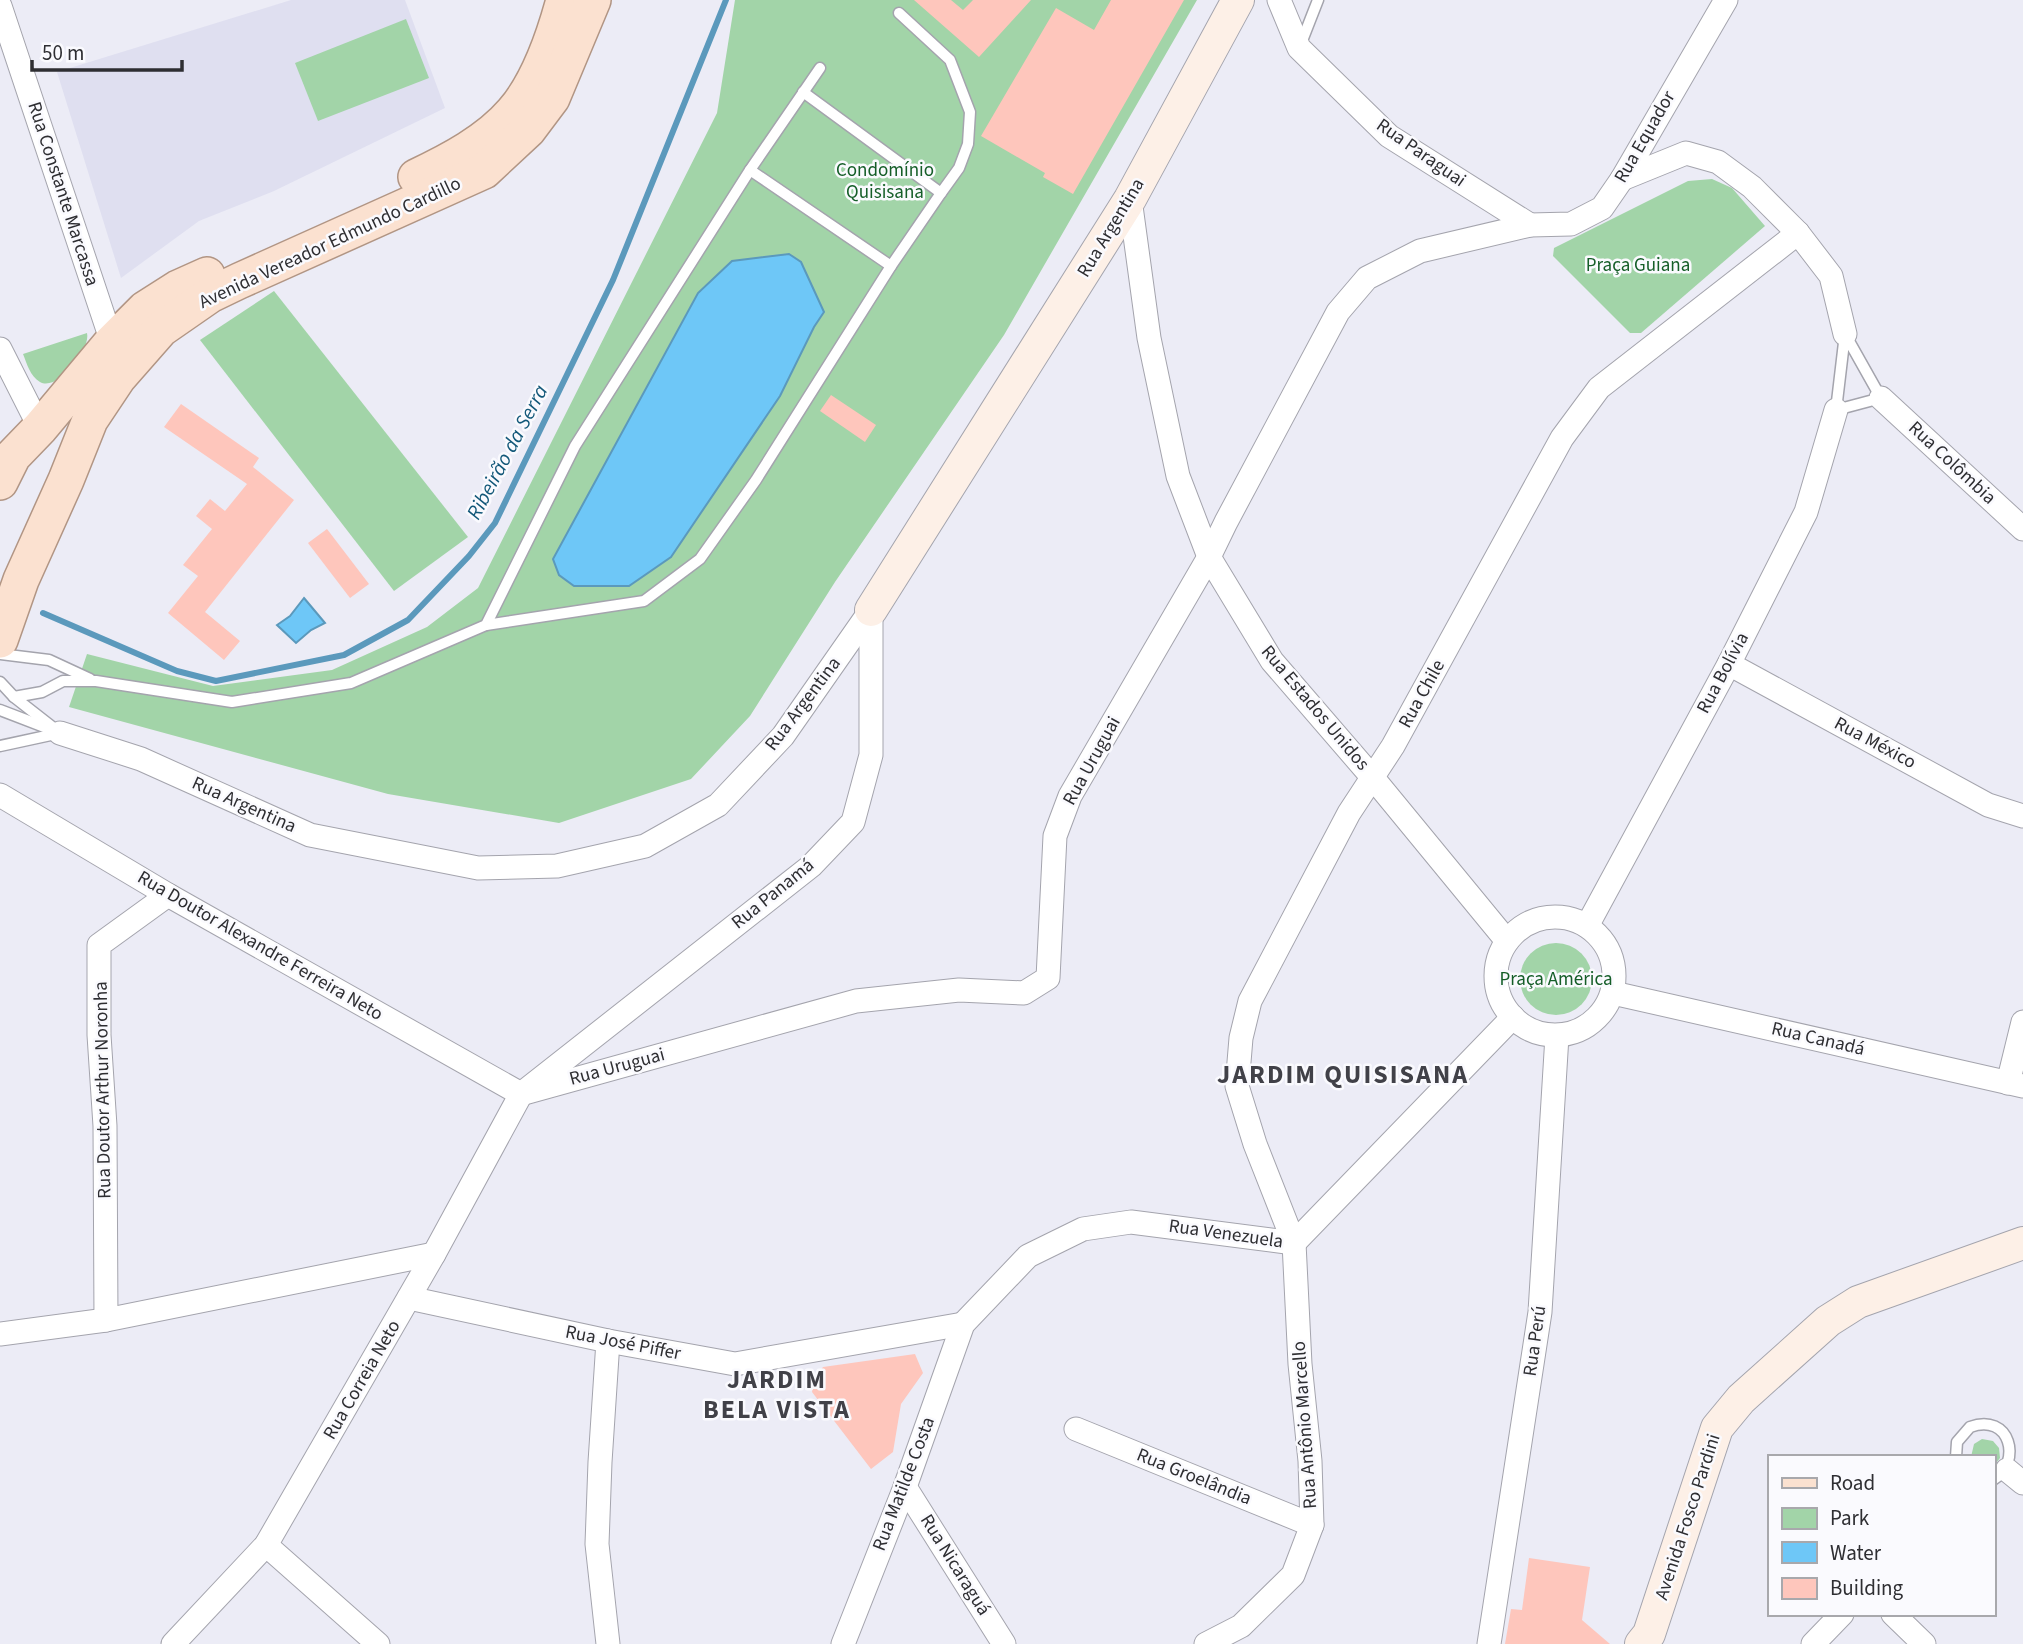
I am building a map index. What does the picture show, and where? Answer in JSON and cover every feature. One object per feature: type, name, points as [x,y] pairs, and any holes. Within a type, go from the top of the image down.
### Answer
[{"type":"main road","name":"Avenida Vereador Edmundo Cardillo","points":[[4,463],[40,428],[111,342],[145,309],[178,288],[453,160],[491,132],[514,111],[538,72],[555,32],[564,0]]},
{"type":"main road","name":"Avenida Vereador Edmundo Cardillo","points":[[0,640],[11,578],[66,480],[90,420],[118,378],[161,329],[210,295],[484,172],[528,130],[552,98],[593,0]]},
{"type":"main road","points":[[40,428],[66,480]]},
{"type":"street","name":"Rua Argentina","points":[[60,733],[141,759],[310,835],[478,868],[557,866],[645,846],[718,805],[783,736],[871,610],[1130,199],[1238,0]]},
{"type":"street","name":"Rua Paraguai","points":[[1279,0],[1299,48],[1389,136],[1530,225]]},
{"type":"street","name":"Rua Equador","points":[[1530,225],[1571,224],[1602,208],[1622,179],[1726,0]]},
{"type":"street","name":"Rua Constante Marcassa","points":[[1,12],[111,342]]},
{"type":"street","points":[[1622,179],[1686,153],[1718,162],[1752,187],[1798,233],[1831,276],[1845,334]]},
{"type":"street","name":"Rua Estados Unidos","points":[[1130,199],[1149,338],[1178,476],[1209,558],[1272,662],[1373,778],[1507,941]]},
{"type":"street","name":"Rua Uruguai","points":[[521,1094],[856,1001],[959,990],[1024,993],[1048,978],[1055,835],[1070,796],[1209,558],[1338,312],[1367,278],[1420,251],[1530,225]]},
{"type":"street","name":"Rua Chile","points":[[1294,1243],[1255,1143],[1237,1086],[1241,1038],[1250,1001],[1349,813],[1393,746],[1562,438],[1599,388],[1798,233]]},
{"type":"street","points":[[0,349],[40,428]]},
{"type":"street","name":"Rua Colômbia","points":[[1881,398],[2023,529]]},
{"type":"street","name":"Rua Bolívia","points":[[1587,926],[1729,664],[1806,512],[1836,410]]},
{"type":"street","name":"Rua Panamá","points":[[521,1094],[811,866],[853,822],[871,755],[871,610]]},
{"type":"street","name":"Rua México","points":[[1729,664],[1988,805],[2023,817]]},
{"type":"street","name":"Rua Doutor Alexandre Ferreira Neto","points":[[0,795],[168,895],[521,1094]]},
{"type":"street","name":"Rua Doutor Arthur Noronha","points":[[106,1320],[106,1126],[99,1035],[99,945],[168,895]]},
{"type":"street","points":[[1544,919],[1570,919],[1587,926],[1601,939],[1611,955],[1615,974],[1613,993],[1605,1010],[1592,1023],[1576,1032],[1557,1036],[1526,1028],[1503,1004],[1497,989],[1496,972],[1507,941],[1520,929],[1544,919]]},
{"type":"street","name":"Rua Canadá","points":[[1613,993],[2015,1085]]},
{"type":"street","name":"Rua Venezuela","points":[[963,1324],[1028,1256],[1083,1229],[1131,1222],[1294,1243],[1513,1017]]},
{"type":"street","points":[[2015,1085],[2023,1022]]},
{"type":"street","name":"Rua Perú","points":[[1489,1644],[1540,1312],[1557,1036]]},
{"type":"street","name":"Rua Correia Neto","points":[[173,1644],[266,1545],[434,1255],[521,1094]]},
{"type":"street","name":"Rua Antônio Marcello","points":[[1206,1644],[1241,1626],[1293,1575],[1312,1525],[1294,1243]]},
{"type":"street","name":"Avenida Fosco Pardini","points":[[1650,1641],[1717,1428],[1741,1399],[1828,1321],[1858,1302],[2023,1243]]},
{"type":"street","points":[[0,1334],[106,1320],[434,1255]]},
{"type":"street","name":"Rua José Piffer","points":[[409,1298],[608,1341],[735,1364],[963,1324]]},
{"type":"street","name":"Rua Matilde Costa","points":[[842,1644],[905,1487],[963,1324]]},
{"type":"street","points":[[608,1341],[597,1544],[608,1644]]},
{"type":"street","name":"Rua Groelândia","points":[[1076,1429],[1312,1525]]},
{"type":"street","name":"Rua Nicaraguá","points":[[905,1487],[1004,1644]]},
{"type":"street","points":[[266,1545],[379,1644]]},
{"type":"street","points":[[1813,1644],[1840,1616]]},
{"type":"street","points":[[1895,1616],[1924,1644]]},
{"type":"lane","points":[[1299,48],[1318,0]]},
{"type":"lane","points":[[14,697],[42,692],[63,681],[96,681],[232,702],[351,682],[486,625],[644,601],[700,559],[803,408],[891,266],[959,168],[968,144],[970,112],[950,60],[899,13]]},
{"type":"lane","points":[[486,625],[575,446],[750,170],[820,68]]},
{"type":"lane","points":[[803,92],[941,193]]},
{"type":"lane","points":[[750,170],[891,266]]},
{"type":"lane","points":[[1845,334],[1881,398],[1836,410],[1845,334]]},
{"type":"lane","points":[[0,654],[49,660],[96,681]]},
{"type":"lane","name":"Rua Argentina","points":[[0,682],[14,697],[60,733]]},
{"type":"lane","name":"Rua Argentina","points":[[0,709],[60,733]]},
{"type":"lane","points":[[0,746],[60,733]]},
{"type":"lane","points":[[1956,1455],[1957,1442],[1962,1433],[1970,1427],[1989,1423],[1998,1427],[2012,1442],[2014,1451],[2008,1478]]},
{"type":"shaded area","points":[[291,0],[405,0],[445,108],[274,191],[199,221],[121,278],[57,72]]},
{"type":"green space","name":"Condomínio Quisisana","points":[[735,0],[1197,0],[1004,335],[835,582],[750,716],[691,779],[559,823],[388,794],[69,707],[87,654],[213,686],[332,670],[427,627],[478,588],[717,113]]},
{"type":"green space","points":[[406,19],[429,78],[318,121],[295,63]]},
{"type":"green space","name":"Praça Guiana","points":[[1712,179],[1732,188],[1765,226],[1641,333],[1630,333],[1553,256],[1554,248],[1688,181]]},
{"type":"green space","points":[[274,291],[468,537],[394,591],[200,340]]},
{"type":"green space","points":[[87,333],[87,340],[79,358],[55,381],[40,382],[29,370],[23,354]]},
{"type":"green space","name":"Praça América","points":[[1563,943],[1582,953],[1590,965],[1590,993],[1582,1005],[1570,1013],[1549,1015],[1530,1005],[1522,993],[1520,972],[1530,953],[1542,945]]},
{"type":"green space","points":[[1982,1439],[1993,1441],[1999,1448],[2000,1458],[1995,1464],[1995,1455],[1971,1455],[1974,1444]]},
{"type":"water","points":[[789,254],[801,262],[824,312],[780,396],[671,557],[629,586],[574,586],[559,575],[553,559],[698,293],[732,261]]},
{"type":"water","points":[[304,598],[325,623],[311,630],[296,643],[277,625],[290,616]]},
{"type":"building","points":[[914,0],[951,0],[963,10],[973,0],[1031,0],[979,57]]},
{"type":"building","points":[[1111,0],[1184,0],[1073,194],[1043,177],[1045,173],[981,136],[1056,8],[1094,30]]},
{"type":"building","points":[[831,395],[876,425],[865,442],[820,411]]},
{"type":"building","points":[[181,404],[259,458],[253,467],[294,500],[205,612],[240,641],[224,660],[168,613],[198,576],[183,565],[212,529],[196,516],[210,499],[225,511],[247,484],[164,427]]},
{"type":"building","points":[[327,529],[369,584],[350,598],[308,543]]},
{"type":"building","points":[[915,1354],[923,1373],[901,1404],[893,1452],[871,1469],[812,1392],[814,1380],[823,1367]]},
{"type":"building","points":[[1529,1558],[1590,1567],[1582,1620],[1610,1644],[1505,1644],[1511,1609],[1522,1610]]},
{"type":"waterway","name":"Ribeirão da Serra","points":[[43,613],[177,671],[216,681],[344,655],[408,620],[469,556],[495,523],[613,280],[726,0]]},
{"type":"district","name":"JARDIM QUISISANA","points":[[1343,1074]]},
{"type":"district","name":"JARDIM BELA VISTA","points":[[777,1394]]}]
